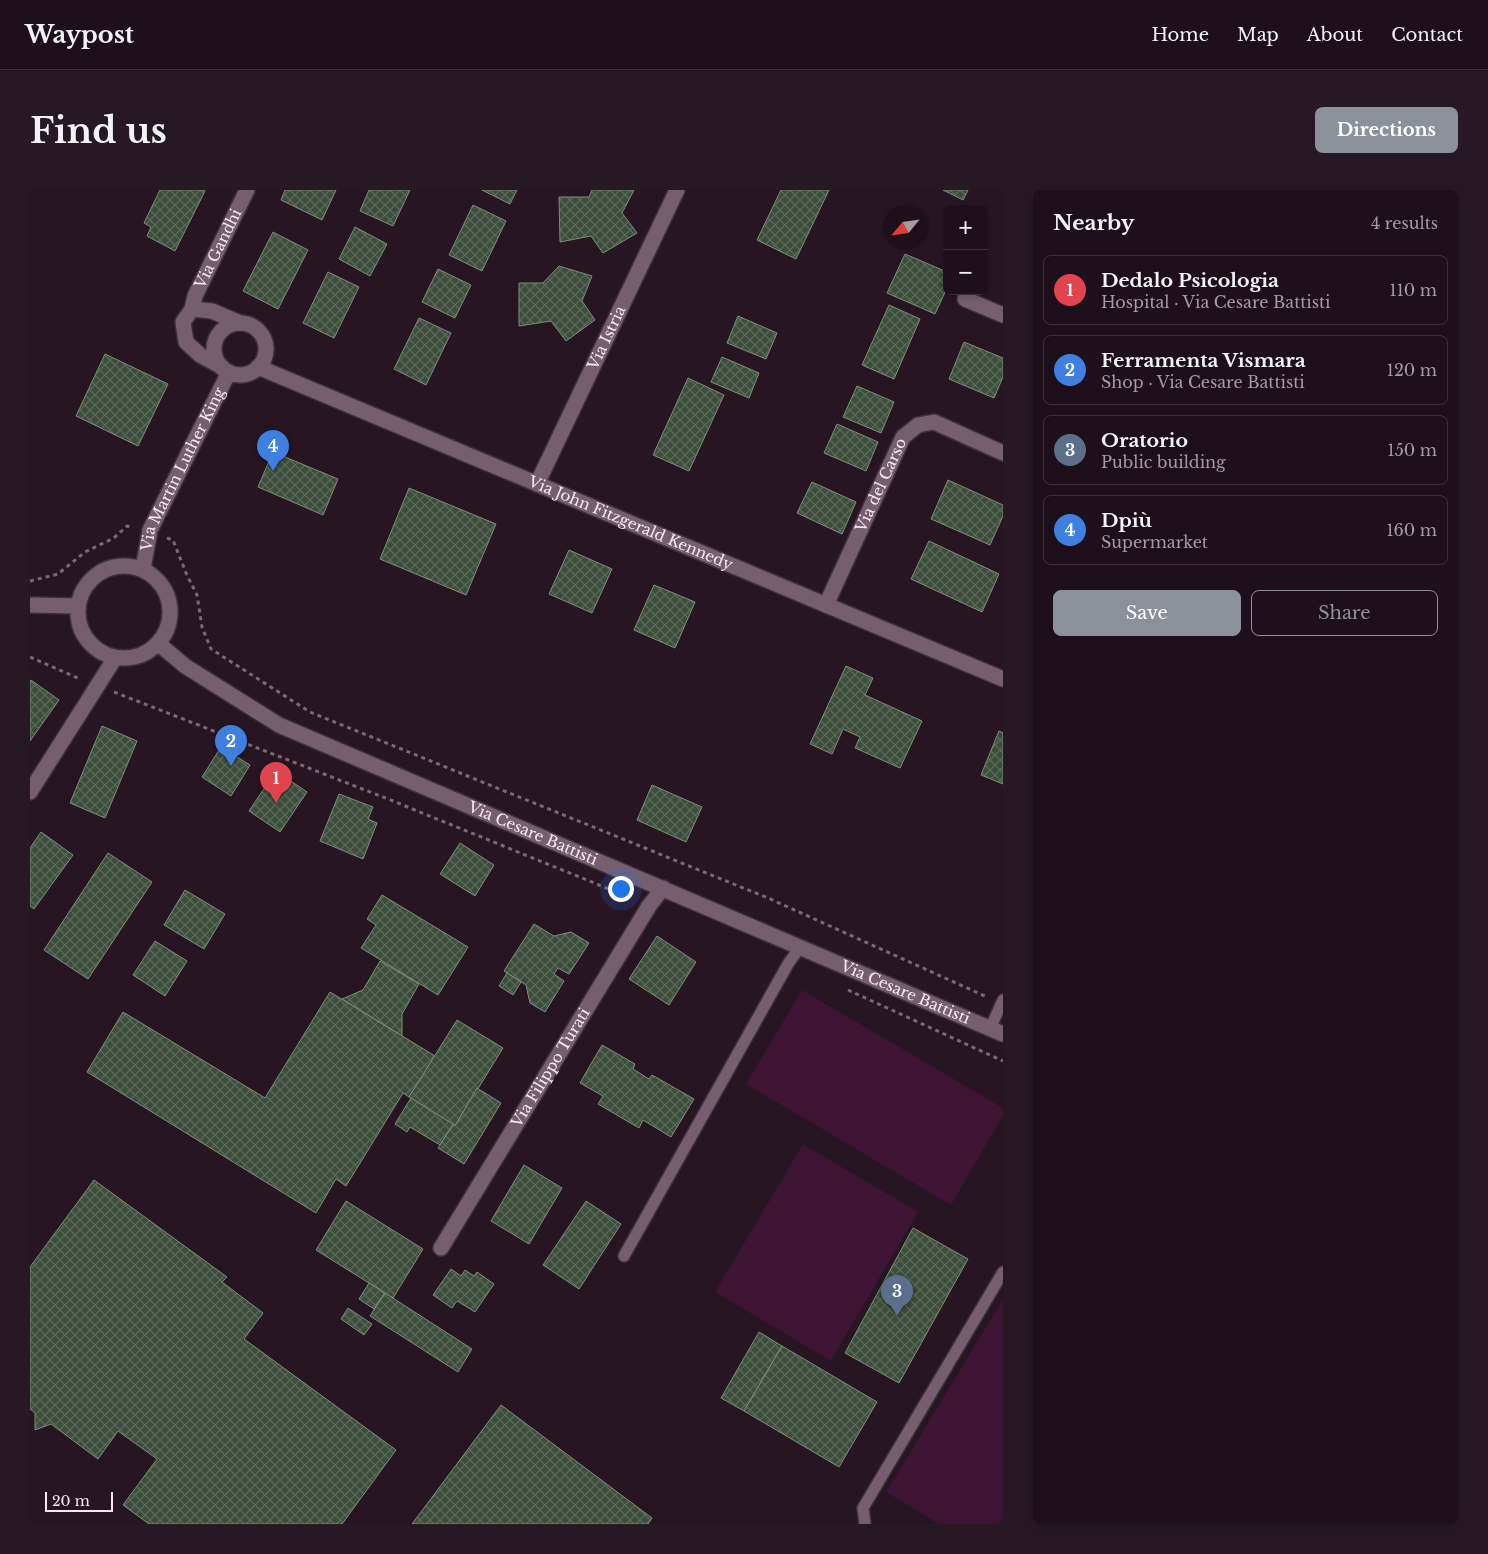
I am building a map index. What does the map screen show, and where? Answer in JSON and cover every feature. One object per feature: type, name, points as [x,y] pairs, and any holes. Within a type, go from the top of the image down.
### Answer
[{"type":"street","name":"Via Gandhi","points":[[226,370],[200,355],[186,342],[182,322],[192,309],[195,296],[247,190]]},
{"type":"street","name":"Via Istria","points":[[538,484],[677,190]]},
{"type":"street","points":[[965,299],[1003,315]]},
{"type":"street","name":"Via Gandhi","points":[[192,309],[212,311],[240,323]]},
{"type":"street","points":[[231,324],[248,324],[256,328],[262,335],[266,352],[258,367],[245,374],[226,370],[217,360],[214,352],[214,343],[218,335],[231,324]]},
{"type":"street","name":"Via John Fitzgerald Kennedy","points":[[258,367],[1003,679]]},
{"type":"street","name":"Via Martin Luther King","points":[[143,569],[150,530],[226,370]]},
{"type":"street","name":"Via del Carso","points":[[826,605],[903,437],[918,425],[934,422],[1003,452]]},
{"type":"street","points":[[129,565],[143,569],[160,581],[170,602],[168,630],[159,644],[146,654],[132,659],[116,658],[98,651],[87,641],[78,622],[78,606],[87,584],[99,573],[113,566],[129,565]]},
{"type":"street","points":[[30,605],[78,606]]},
{"type":"street","name":"Via Cesare Battisti","points":[[159,644],[185,666],[279,725],[996,1032]]},
{"type":"street","points":[[30,792],[116,658]]},
{"type":"street","name":"Via Filippo Turati","points":[[441,1248],[650,906],[663,888]]},
{"type":"lane","points":[[624,1256],[788,964],[800,947]]},
{"type":"lane","points":[[996,1032],[1002,1002]]},
{"type":"lane","points":[[864,1524],[863,1508],[1003,1272]]},
{"type":"path","points":[[30,581],[58,574],[85,552],[114,538],[127,526],[150,530],[173,540],[197,595],[202,627],[211,649],[310,712],[768,898],[1002,1002]]},
{"type":"path","points":[[30,657],[97,686],[165,710],[379,795],[650,906]]},
{"type":"path","points":[[841,988],[1003,1061]]},
{"type":"shaded area","points":[[802,990],[1003,1108],[1003,1115],[951,1205],[746,1084]]},
{"type":"shaded area","points":[[803,1144],[918,1212],[831,1361],[715,1292]]},
{"type":"shaded area","points":[[1003,1299],[1003,1524],[939,1524],[886,1492]]},
{"type":"building","points":[[160,190],[205,191],[175,251],[147,236],[151,227],[144,223]]},
{"type":"building","points":[[285,190],[336,190],[322,220],[281,200]]},
{"type":"building","points":[[369,190],[410,190],[393,226],[360,211]]},
{"type":"building","points":[[482,190],[517,190],[510,204]]},
{"type":"building","points":[[592,190],[634,190],[622,213],[637,233],[603,253],[591,236],[560,242],[559,197],[589,197]]},
{"type":"building","points":[[781,190],[829,190],[796,259],[757,240]]},
{"type":"building","points":[[943,190],[968,190],[963,200]]},
{"type":"building","points":[[473,205],[506,221],[482,271],[449,255]]},
{"type":"building","points":[[355,227],[387,244],[370,276],[339,259]]},
{"type":"building","points":[[273,232],[308,250],[278,309],[243,291]]},
{"type":"building","points":[[905,254],[943,270],[944,295],[935,314],[887,293]]},
{"type":"building","points":[[559,266],[592,276],[582,301],[595,320],[566,341],[551,321],[519,326],[519,283],[543,283]]},
{"type":"building","points":[[438,269],[471,285],[455,318],[422,302]]},
{"type":"building","points":[[328,272],[359,287],[334,338],[303,323]]},
{"type":"building","points":[[889,305],[920,319],[894,379],[862,365]]},
{"type":"building","points":[[738,316],[777,333],[766,359],[727,343]]},
{"type":"building","points":[[419,318],[451,333],[426,385],[394,369]]},
{"type":"building","points":[[964,342],[1003,358],[1003,377],[994,398],[949,379]]},
{"type":"building","points":[[105,354],[168,384],[138,446],[76,416]]},
{"type":"building","points":[[722,357],[759,373],[749,398],[711,382]]},
{"type":"building","points":[[688,378],[724,395],[689,471],[653,455]]},
{"type":"building","points":[[857,386],[894,402],[881,433],[843,417]]},
{"type":"building","points":[[837,424],[878,442],[866,471],[824,453]]},
{"type":"building","points":[[273,452],[338,479],[323,515],[258,487]]},
{"type":"building","points":[[948,480],[1003,505],[1003,516],[990,545],[931,519]]},
{"type":"building","points":[[812,482],[856,502],[842,534],[797,513]]},
{"type":"building","points":[[409,488],[496,524],[466,595],[380,559]]},
{"type":"building","points":[[929,541],[999,574],[982,612],[911,579]]},
{"type":"building","points":[[569,550],[612,569],[592,613],[549,594]]},
{"type":"building","points":[[654,585],[695,602],[675,648],[634,630]]},
{"type":"building","points":[[846,666],[873,678],[865,695],[922,721],[900,768],[855,748],[860,737],[843,729],[832,754],[810,744]]},
{"type":"building","points":[[31,680],[59,700],[30,741],[30,682]]},
{"type":"building","points":[[102,726],[137,741],[105,818],[70,803]]},
{"type":"building","points":[[999,731],[1003,733],[1003,784],[981,775]]},
{"type":"building","points":[[221,747],[250,765],[231,796],[202,777]]},
{"type":"building","points":[[276,771],[307,792],[280,832],[249,811]]},
{"type":"building","points":[[652,785],[702,807],[686,842],[637,820]]},
{"type":"building","points":[[339,794],[373,807],[368,819],[377,823],[363,859],[320,841]]},
{"type":"building","points":[[41,832],[73,855],[34,909],[30,906],[30,848]]},
{"type":"building","points":[[460,843],[494,865],[475,896],[440,874]]},
{"type":"building","points":[[108,853],[152,882],[88,979],[44,950]]},
{"type":"building","points":[[185,890],[225,914],[204,949],[164,925]]},
{"type":"building","points":[[382,895],[468,947],[438,995],[361,948],[376,925],[367,919]]},
{"type":"building","points":[[534,924],[554,936],[571,932],[589,943],[569,974],[558,968],[554,974],[564,981],[545,1012],[530,1003],[526,985],[504,971]]},
{"type":"building","points":[[657,936],[696,962],[669,1005],[629,979]]},
{"type":"building","points":[[155,941],[187,961],[165,996],[133,975]]},
{"type":"building","points":[[380,961],[419,984],[402,1014],[402,1036],[342,999],[363,990]]},
{"type":"building","points":[[507,973],[521,982],[513,995],[499,986]]},
{"type":"building","points":[[330,992],[435,1056],[409,1097],[403,1093],[346,1186],[336,1179],[316,1213],[87,1072],[123,1012],[265,1098]]},
{"type":"building","points":[[457,1020],[503,1048],[455,1126],[409,1097]]},
{"type":"building","points":[[602,1045],[635,1064],[633,1069],[649,1079],[652,1075],[694,1099],[671,1137],[643,1120],[639,1128],[598,1104],[603,1096],[580,1083]]},
{"type":"building","points":[[477,1088],[501,1103],[464,1164],[438,1148],[453,1124],[455,1126]]},
{"type":"building","points":[[411,1098],[453,1124],[440,1145],[410,1127],[407,1132],[395,1124]]},
{"type":"building","points":[[524,1165],[562,1188],[529,1244],[491,1221]]},
{"type":"building","points":[[94,1180],[227,1277],[222,1282],[263,1313],[244,1339],[396,1450],[342,1524],[149,1524],[123,1505],[157,1459],[118,1431],[98,1459],[51,1424],[35,1430],[35,1413],[30,1409],[30,1267]]},
{"type":"building","points":[[346,1201],[423,1249],[393,1298],[316,1250]]},
{"type":"building","points":[[586,1201],[621,1224],[579,1289],[543,1265]]},
{"type":"building","points":[[913,1228],[968,1259],[899,1383],[845,1353]]},
{"type":"building","points":[[451,1269],[461,1276],[465,1270],[474,1276],[477,1272],[494,1284],[475,1312],[457,1301],[452,1308],[433,1295]]},
{"type":"building","points":[[369,1283],[385,1293],[374,1309],[359,1299]]},
{"type":"building","points":[[385,1293],[472,1349],[458,1372],[370,1316]]},
{"type":"building","points":[[348,1308],[372,1324],[364,1335],[341,1319]]},
{"type":"building","points":[[759,1332],[782,1346],[744,1411],[721,1398]]},
{"type":"building","points":[[782,1346],[877,1402],[839,1467],[744,1411]]},
{"type":"building","points":[[501,1405],[652,1518],[648,1524],[412,1524]]},
{"type":"place","name":"Dpiù","points":[[273,471]]},
{"type":"place","name":"Ferramenta Vismara","points":[[231,766]]},
{"type":"place","name":"Dedalo Psicologia","points":[[276,803]]},
{"type":"place","name":"Oratorio","points":[[897,1316]]}]
